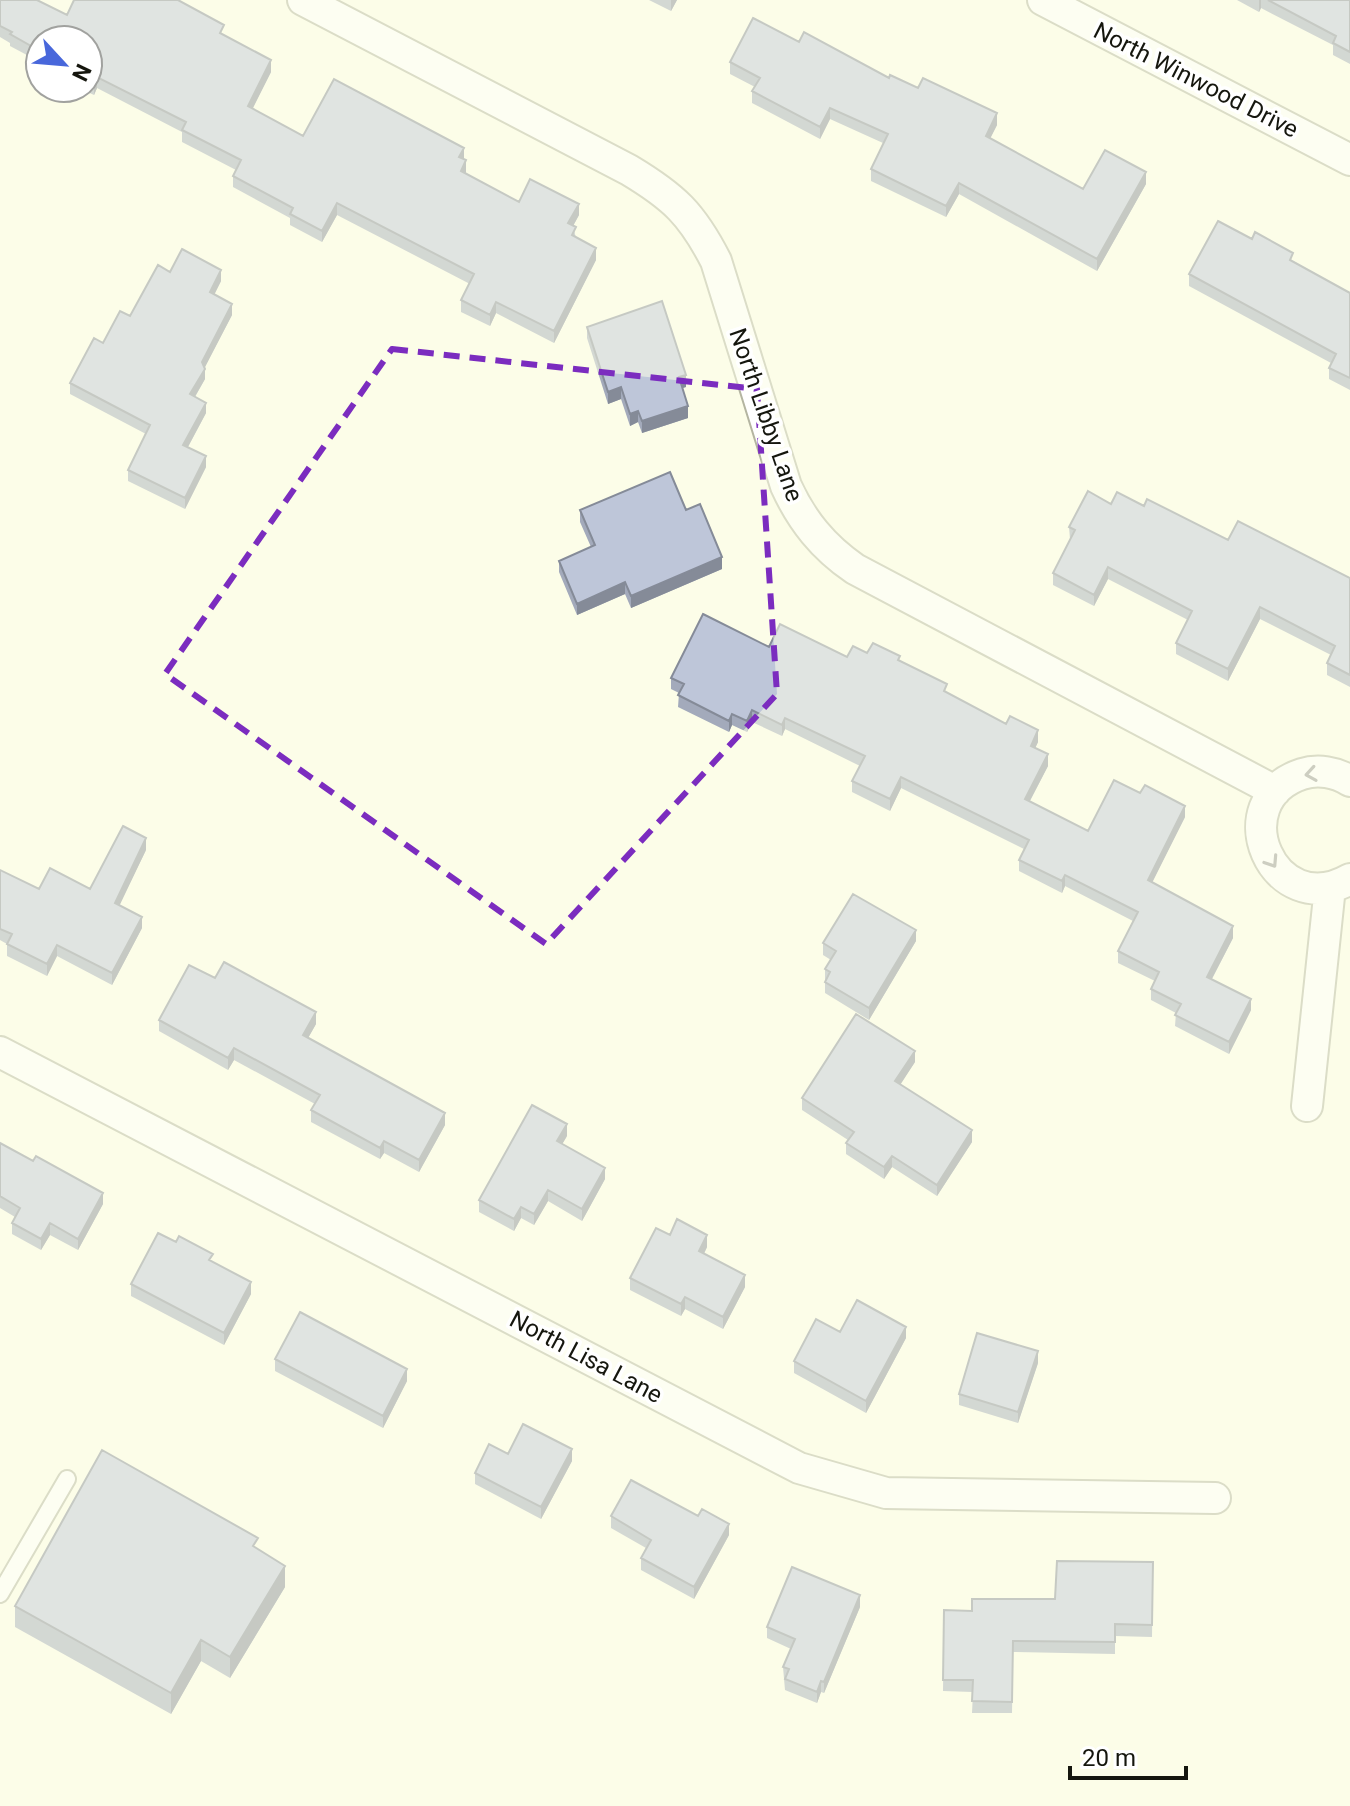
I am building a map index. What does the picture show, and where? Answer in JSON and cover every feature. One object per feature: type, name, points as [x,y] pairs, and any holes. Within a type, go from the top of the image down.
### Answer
[{"type":"street","name":"North Libby Lane","points":[[303,0],[629,170],[659,188],[682,207],[716,261],[786,486],[798,511],[832,553],[855,569],[1275,791]]},
{"type":"street","name":"North Winwood Drive","points":[[1043,0],[1350,160]]},
{"type":"street","points":[[1307,1106],[1340,883],[1312,888],[1294,884],[1279,874],[1261,842],[1260,824],[1265,806],[1275,791],[1289,779],[1307,773],[1325,772],[1350,781]]},
{"type":"street","name":"North Lisa Lane","points":[[0,1052],[799,1468],[886,1493],[1215,1498]]},
{"type":"lane","points":[[0,1594],[67,1479]]},
{"type":"highlighted area","points":[[392,349],[757,389],[777,694],[546,944],[165,674]]},
{"type":"building","points":[[0,0],[37,0],[67,15],[74,0],[178,0],[224,25],[220,33],[271,60],[248,106],[303,136],[334,79],[464,148],[459,157],[466,160],[461,171],[519,202],[530,179],[579,204],[568,223],[576,227],[572,235],[596,248],[554,331],[496,302],[490,315],[461,300],[474,274],[337,203],[322,231],[290,214],[293,208],[233,176],[241,160],[182,130],[186,122],[104,81],[104,24],[24,24],[24,42],[0,26]]},
{"type":"building","points":[[1268,0],[1350,0],[1350,52],[1333,43],[1336,36]]},
{"type":"building","points":[[753,18],[799,42],[804,32],[889,78],[890,75],[918,88],[923,78],[997,113],[986,136],[1083,189],[1105,150],[1146,172],[1097,259],[959,183],[946,206],[871,169],[888,134],[830,108],[820,127],[752,91],[760,78],[730,62]]},
{"type":"building","points":[[1218,221],[1252,239],[1255,232],[1293,253],[1290,260],[1350,293],[1350,378],[1329,368],[1336,354],[1189,274]]},
{"type":"building","points":[[182,249],[221,270],[210,292],[232,304],[202,362],[205,369],[190,394],[206,403],[183,445],[206,456],[185,498],[128,470],[150,425],[70,383],[94,338],[103,343],[120,311],[130,316],[158,265],[170,272]]},
{"type":"building","points":[[662,301],[686,375],[679,377],[688,406],[642,421],[638,411],[630,414],[621,387],[608,392],[587,327]]},
{"type":"building","points":[[670,472],[686,510],[700,504],[722,557],[631,596],[625,582],[577,604],[559,561],[595,545],[580,510]]},
{"type":"building","points":[[1088,491],[1111,504],[1117,492],[1144,506],[1147,499],[1228,540],[1238,521],[1350,578],[1350,675],[1327,663],[1335,646],[1260,607],[1228,669],[1176,643],[1192,611],[1108,567],[1094,595],[1053,573],[1075,530],[1069,527]]},
{"type":"building","points":[[703,614],[769,647],[780,624],[847,657],[853,646],[867,653],[873,643],[900,656],[898,660],[947,684],[944,691],[1006,724],[1010,716],[1038,730],[1031,746],[1048,754],[1025,799],[1088,831],[1114,780],[1140,793],[1145,785],[1185,806],[1148,880],[1233,926],[1207,977],[1251,999],[1229,1042],[1175,1015],[1181,1004],[1151,989],[1159,972],[1118,951],[1138,912],[1065,875],[1062,881],[1019,860],[1029,840],[901,777],[890,799],[852,781],[865,756],[785,718],[782,725],[752,710],[747,721],[732,714],[729,721],[678,695],[684,684],[671,678]]},
{"type":"building","points":[[123,826],[146,838],[115,903],[142,917],[112,973],[57,945],[47,964],[7,944],[12,934],[0,929],[0,870],[39,889],[50,868],[90,889]]},
{"type":"building","points":[[853,894],[916,930],[869,1008],[825,982],[830,972],[825,969],[836,951],[823,943]]},
{"type":"building","points":[[224,962],[316,1012],[303,1035],[445,1113],[419,1160],[384,1141],[380,1148],[311,1110],[320,1095],[234,1048],[228,1058],[159,1020],[189,965],[215,978]]},
{"type":"building","points":[[856,1014],[915,1051],[895,1081],[972,1130],[937,1185],[892,1156],[884,1167],[846,1143],[854,1132],[802,1098]]},
{"type":"building","points":[[532,1105],[567,1124],[557,1141],[605,1168],[582,1209],[548,1190],[534,1214],[521,1207],[514,1219],[479,1200]]},
{"type":"building","points":[[0,1143],[33,1161],[36,1156],[103,1193],[78,1239],[50,1223],[41,1239],[12,1223],[20,1208],[0,1196]]},
{"type":"building","points":[[677,1219],[707,1235],[699,1251],[745,1275],[723,1317],[685,1297],[681,1304],[630,1278],[656,1228],[670,1235]]},
{"type":"building","points":[[158,1233],[176,1242],[179,1236],[213,1254],[209,1260],[251,1282],[224,1333],[131,1284]]},
{"type":"building","points":[[857,1300],[906,1327],[866,1401],[794,1361],[816,1319],[840,1332]]},
{"type":"building","points":[[300,1312],[407,1369],[383,1416],[275,1359]]},
{"type":"building","points":[[977,1333],[1038,1351],[1018,1412],[959,1394]]},
{"type":"building","points":[[523,1424],[572,1449],[541,1507],[475,1473],[489,1444],[508,1454]]},
{"type":"building","points":[[102,1450],[258,1538],[253,1546],[285,1566],[230,1657],[201,1640],[171,1693],[15,1606]]},
{"type":"building","points":[[631,1480],[698,1516],[702,1509],[729,1524],[694,1587],[641,1558],[651,1540],[611,1516]]},
{"type":"building","points":[[1057,1561],[1153,1562],[1152,1625],[1115,1624],[1115,1642],[1013,1641],[1012,1702],[972,1701],[973,1680],[943,1680],[944,1610],[972,1611],[972,1599],[1055,1599]]},
{"type":"building","points":[[792,1567],[860,1595],[817,1692],[785,1679],[789,1669],[783,1667],[795,1639],[767,1627]]}]
